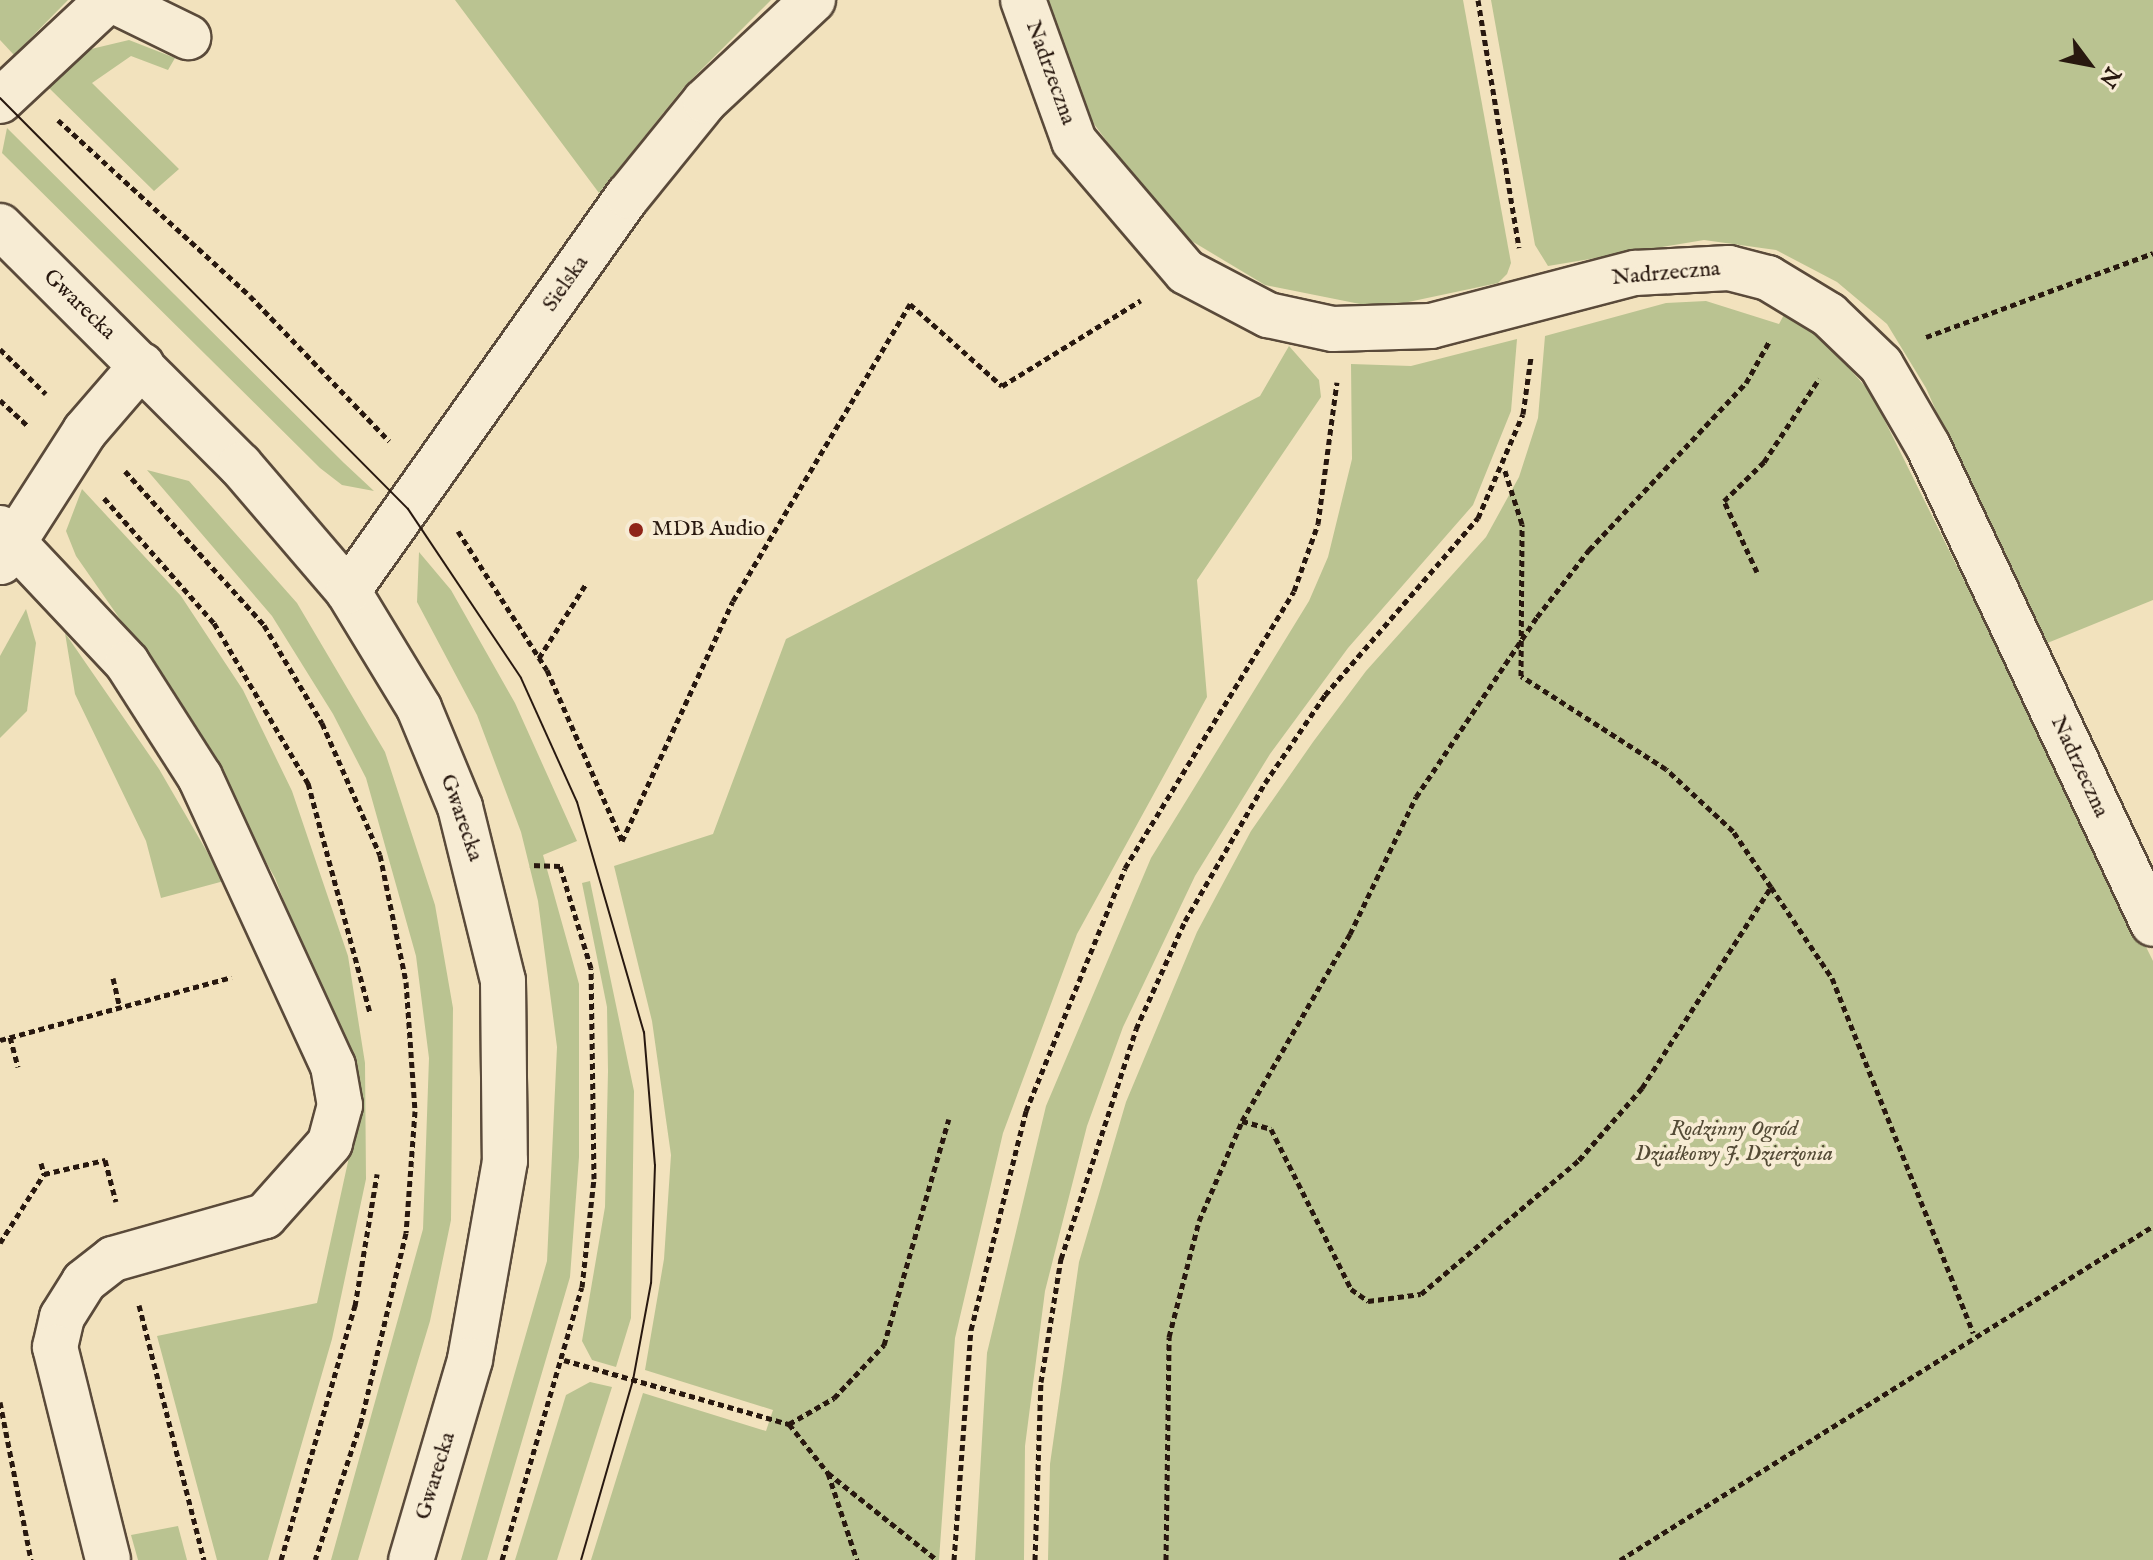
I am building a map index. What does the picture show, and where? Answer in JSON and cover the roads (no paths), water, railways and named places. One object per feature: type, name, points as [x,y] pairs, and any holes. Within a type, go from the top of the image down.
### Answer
[{"type":"street","points":[[8,90],[110,0],[188,37]]},
{"type":"street","name":"Sielska","points":[[348,591],[628,196],[705,101],[813,0]]},
{"type":"street","name":"Nadrzeczna","points":[[1023,0],[1074,141],[1186,272],[1268,315],[1333,329],[1431,326],[1635,273],[1729,268],[1813,302],[1869,353],[1968,527],[2153,924]]},
{"type":"street","name":"Gwarecka","points":[[0,226],[142,365],[348,591],[419,708],[460,807],[503,981],[505,1161],[491,1261],[411,1560]]},
{"type":"street","points":[[108,1560],[55,1347],[62,1317],[84,1282],[131,1255],[265,1216],[296,1190],[330,1143],[340,1105],[336,1079],[200,777],[127,663],[5,543],[85,431],[142,365]]},
{"type":"tram line","points":[[0,98],[408,509],[521,678],[577,802],[644,1032],[655,1165],[651,1283],[633,1380],[581,1560]]},
{"type":"place","name":"MDB Audio","points":[[636,530]]},
{"type":"park label","name":"Rodzinny Ogród Działkowy J. Dzierżonia","points":[[1734,1142]]}]
